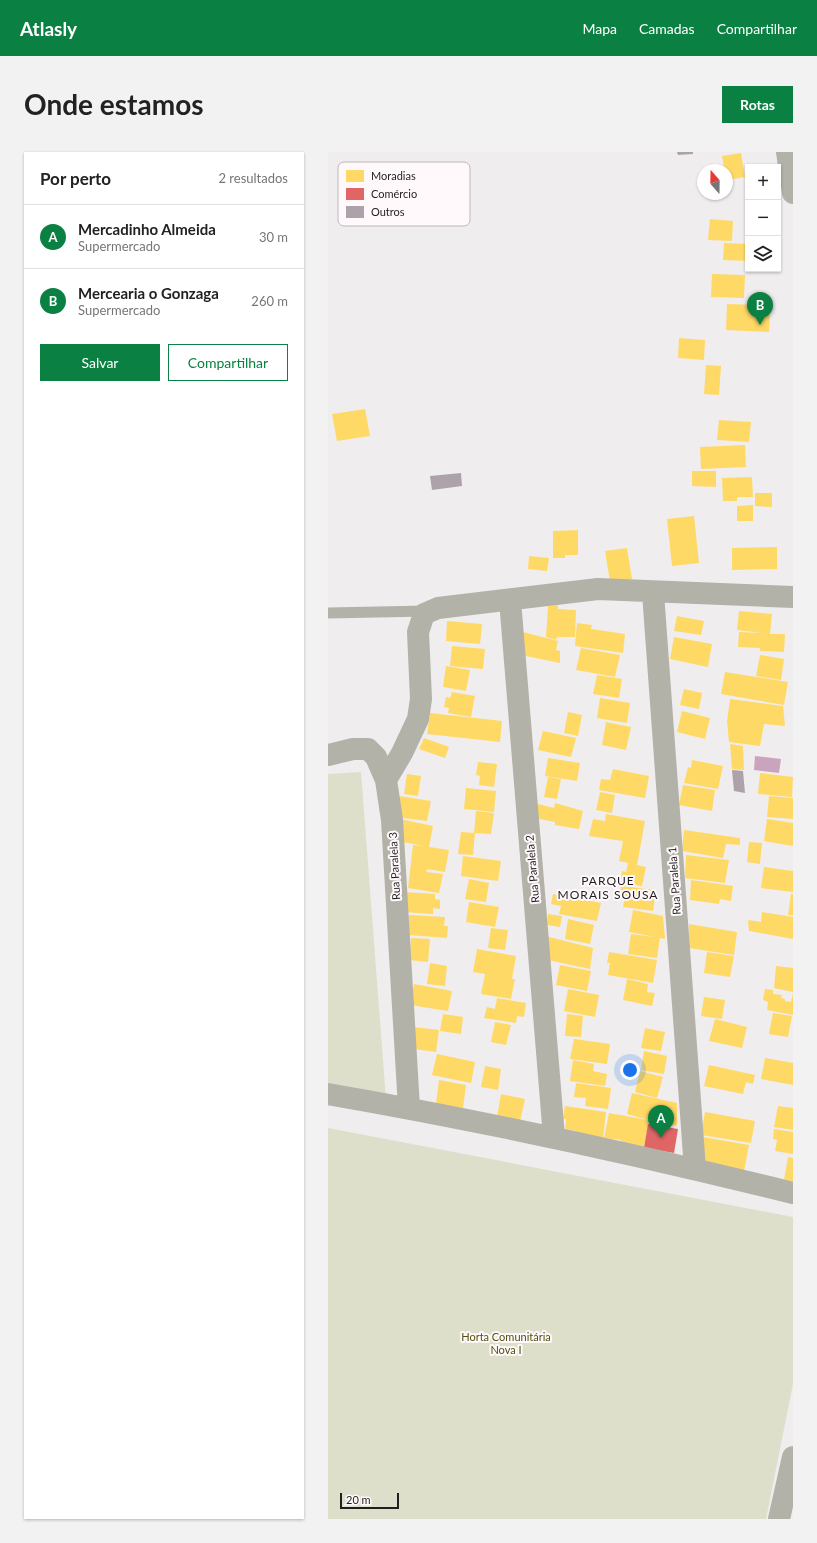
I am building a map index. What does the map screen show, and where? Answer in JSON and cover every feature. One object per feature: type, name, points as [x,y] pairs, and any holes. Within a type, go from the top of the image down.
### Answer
[{"type":"street","points":[[787,152],[793,193]]},
{"type":"street","points":[[386,780],[402,753],[418,720],[421,699],[418,632],[421,619],[428,611],[438,608],[598,589],[653,593],[793,597]]},
{"type":"street","name":"Rua Paralela 1","points":[[653,593],[695,1169]]},
{"type":"street","name":"Rua Paralela 2","points":[[510,600],[554,1137]]},
{"type":"street","name":"Rua Paralela 3","points":[[328,755],[353,749],[368,749],[376,757],[386,780],[392,820],[409,1108]]},
{"type":"street","points":[[328,1094],[409,1108],[554,1137],[793,1193]]},
{"type":"street","points":[[779,1519],[793,1457]]},
{"type":"lane","points":[[328,613],[428,611]]},
{"type":"green space","points":[[361,772],[386,1099],[328,1089],[328,774]]},
{"type":"green space","name":"Horta Comunitária Nova I","points":[[328,1128],[793,1217],[793,1384],[766,1519],[328,1519]]},
{"type":"shaded area","points":[[755,756],[781,759],[779,773],[754,770]]},
{"type":"building: Moradias","points":[[741,153],[745,177],[733,179],[733,164],[723,164],[722,156]]},
{"type":"building: Moradias","points":[[710,219],[733,221],[732,241],[708,240]]},
{"type":"building: Moradias","points":[[724,243],[745,244],[745,261],[723,260]]},
{"type":"building: Moradias","points":[[712,274],[745,275],[744,298],[711,297]]},
{"type":"building: Moradias","points":[[727,304],[759,305],[759,314],[770,315],[769,332],[726,330]]},
{"type":"building: Moradias","points":[[679,338],[705,340],[704,360],[678,358]]},
{"type":"building: Moradias","points":[[706,365],[721,366],[719,395],[704,394]]},
{"type":"building: Moradias","points":[[365,409],[370,436],[337,441],[332,414]]},
{"type":"building: Moradias","points":[[719,420],[751,422],[749,442],[717,440]]},
{"type":"building: Moradias","points":[[745,445],[746,467],[701,469],[700,447]]},
{"type":"building: Moradias","points":[[692,471],[716,471],[716,487],[692,486]]},
{"type":"building: Moradias","points":[[752,477],[753,497],[737,497],[737,501],[723,501],[722,478]]},
{"type":"building: Moradias","points":[[755,493],[772,493],[772,507],[755,506]]},
{"type":"building: Moradias","points":[[753,505],[753,521],[737,521],[737,506]]},
{"type":"building: Moradias","points":[[694,516],[699,563],[672,566],[667,519]]},
{"type":"building: Moradias","points":[[578,530],[578,555],[565,555],[565,558],[553,558],[553,531]]},
{"type":"building: Moradias","points":[[777,547],[777,569],[732,570],[732,548]]},
{"type":"building: Moradias","points":[[627,548],[632,579],[610,582],[605,551]]},
{"type":"building: Moradias","points":[[529,556],[549,558],[547,571],[528,569]]},
{"type":"building: Moradias","points":[[558,605],[558,609],[576,610],[575,637],[557,637],[556,640],[546,637],[548,606]]},
{"type":"building: Moradias","points":[[739,611],[772,614],[770,634],[785,634],[784,652],[760,651],[760,648],[738,647],[739,632],[762,633],[737,630]]},
{"type":"building: Moradias","points":[[677,616],[704,621],[701,635],[674,631]]},
{"type":"building: Moradias","points":[[447,621],[482,624],[480,644],[446,641]]},
{"type":"building: Moradias","points":[[577,623],[592,625],[591,629],[625,634],[623,653],[575,646]]},
{"type":"building: Moradias","points":[[519,631],[558,641],[556,650],[560,651],[560,663],[521,655]]},
{"type":"building: Moradias","points":[[674,637],[712,644],[708,667],[670,659]]},
{"type":"building: Moradias","points":[[452,646],[485,649],[483,669],[450,666]]},
{"type":"building: Moradias","points":[[581,648],[620,655],[615,677],[576,670]]},
{"type":"building: Moradias","points":[[760,655],[784,659],[781,680],[756,676]]},
{"type":"building: Moradias","points":[[446,666],[470,670],[466,691],[443,687]]},
{"type":"building: Moradias","points":[[725,672],[788,682],[784,705],[721,694]]},
{"type":"building: Moradias","points":[[597,675],[622,679],[619,698],[593,694]]},
{"type":"building: Moradias","points":[[684,689],[702,693],[699,709],[680,705]]},
{"type":"building: Moradias","points":[[452,692],[475,696],[471,717],[448,713],[449,708],[444,707],[446,697],[450,698]]},
{"type":"building: Moradias","points":[[600,698],[630,703],[627,723],[597,718]]},
{"type":"building: Moradias","points":[[730,699],[783,706],[785,726],[764,724],[760,746],[729,742],[727,721]]},
{"type":"building: Moradias","points":[[682,711],[710,718],[705,739],[677,732]]},
{"type":"building: Moradias","points":[[568,712],[582,715],[578,736],[564,733]]},
{"type":"building: Moradias","points":[[430,713],[502,721],[500,742],[427,734]]},
{"type":"building: Moradias","points":[[606,722],[631,727],[626,750],[602,745]]},
{"type":"building: Moradias","points":[[543,731],[576,738],[571,757],[538,750]]},
{"type":"building: Moradias","points":[[424,738],[449,747],[445,758],[419,749]]},
{"type":"building: Moradias","points":[[730,744],[743,746],[744,770],[732,769]]},
{"type":"building: Moradias","points":[[548,758],[580,763],[577,781],[545,776]]},
{"type":"building: Moradias","points":[[692,760],[723,766],[718,789],[684,783],[688,767],[691,768]]},
{"type":"building: Moradias","points":[[478,762],[497,764],[494,787],[479,785],[480,776],[476,775]]},
{"type":"building: Moradias","points":[[613,769],[649,776],[645,798],[599,790],[601,779],[610,780]]},
{"type":"building: Moradias","points":[[760,773],[793,777],[792,797],[758,794]]},
{"type":"building: Moradias","points":[[407,774],[421,776],[418,796],[404,794]]},
{"type":"building: Moradias","points":[[548,777],[561,779],[557,799],[544,797]]},
{"type":"building: Moradias","points":[[683,785],[715,790],[712,811],[679,805]]},
{"type":"building: Moradias","points":[[466,788],[496,791],[494,812],[464,809]]},
{"type":"building: Moradias","points":[[600,792],[615,795],[612,813],[596,810]]},
{"type":"building: Moradias","points":[[399,796],[431,801],[427,821],[396,817]]},
{"type":"building: Moradias","points":[[769,796],[793,798],[793,819],[767,817]]},
{"type":"building: Moradias","points":[[555,803],[583,811],[579,829],[555,825],[555,822],[534,818],[538,804],[554,808]]},
{"type":"building: Moradias","points":[[476,811],[494,813],[491,834],[474,833]]},
{"type":"building: Moradias","points":[[606,814],[645,821],[637,865],[646,867],[642,886],[620,882],[622,871],[626,872],[628,863],[619,861],[623,841],[589,836],[593,819],[605,821]]},
{"type":"building: Moradias","points":[[400,819],[433,826],[429,847],[449,850],[445,872],[427,869],[426,872],[443,874],[439,893],[408,888],[413,845],[425,846],[396,841]]},
{"type":"building: Moradias","points":[[767,819],[793,823],[793,846],[764,841]]},
{"type":"building: Moradias","points":[[684,830],[740,838],[740,845],[726,844],[723,858],[682,851]]},
{"type":"building: Moradias","points":[[461,832],[475,833],[473,855],[458,854]]},
{"type":"building: Moradias","points":[[749,842],[762,843],[760,864],[747,862]]},
{"type":"building: Moradias","points":[[686,855],[729,860],[725,883],[685,878]]},
{"type":"building: Moradias","points":[[463,856],[501,861],[498,881],[461,876]]},
{"type":"building: Moradias","points":[[764,867],[793,871],[793,892],[761,888]]},
{"type":"building: Moradias","points":[[469,879],[489,883],[486,902],[465,899]]},
{"type":"building: Moradias","points":[[691,880],[733,886],[731,901],[720,899],[719,904],[690,900]]},
{"type":"building: Moradias","points":[[621,886],[656,890],[653,911],[623,907],[625,897],[620,896]]},
{"type":"building: Moradias","points":[[404,892],[435,894],[435,899],[440,900],[440,909],[433,908],[433,914],[403,912]]},
{"type":"building: Moradias","points":[[553,894],[601,903],[597,921],[559,914],[561,906],[551,904]]},
{"type":"building: Moradias","points":[[791,894],[793,894],[793,915],[788,915]]},
{"type":"building: Moradias","points":[[469,902],[499,907],[495,927],[466,922]]},
{"type":"building: Moradias","points":[[633,910],[663,916],[665,939],[660,938],[657,958],[628,954],[631,934],[655,937],[629,932]]},
{"type":"building: Moradias","points":[[762,912],[793,917],[793,939],[749,931],[748,920],[761,922]]},
{"type":"building: Moradias","points":[[548,914],[562,916],[560,927],[547,925]]},
{"type":"building: Moradias","points":[[409,915],[445,917],[444,926],[448,926],[447,938],[408,935]]},
{"type":"building: Moradias","points":[[568,919],[594,925],[590,944],[565,939]]},
{"type":"building: Moradias","points":[[689,924],[737,932],[734,955],[689,948]]},
{"type":"building: Moradias","points":[[491,928],[508,930],[505,950],[488,948]]},
{"type":"building: Moradias","points":[[545,936],[593,948],[590,969],[548,960]]},
{"type":"building: Moradias","points":[[411,938],[430,939],[428,962],[409,960]]},
{"type":"building: Moradias","points":[[477,949],[516,956],[512,979],[515,979],[511,999],[481,994],[485,974],[473,972]]},
{"type":"building: Moradias","points":[[609,952],[657,960],[653,983],[608,975],[610,963],[607,963]]},
{"type":"building: Moradias","points":[[707,952],[734,956],[730,977],[704,973]]},
{"type":"building: Moradias","points":[[430,963],[447,966],[445,986],[427,984]]},
{"type":"building: Moradias","points":[[560,965],[591,971],[587,991],[556,985]]},
{"type":"building: Moradias","points":[[776,966],[793,968],[793,992],[774,988]]},
{"type":"building: Moradias","points":[[627,979],[648,984],[647,992],[655,993],[652,1006],[623,1000]]},
{"type":"building: Moradias","points":[[414,984],[452,991],[448,1011],[410,1005]]},
{"type":"building: Moradias","points":[[568,989],[599,995],[595,1017],[564,1011]]},
{"type":"building: Moradias","points":[[765,989],[773,990],[773,994],[782,995],[781,998],[785,999],[785,1001],[791,1002],[793,993],[793,1015],[767,1010],[768,1002],[763,1000]]},
{"type":"building: Moradias","points":[[704,997],[725,1000],[722,1019],[701,1016]]},
{"type":"building: Moradias","points":[[497,998],[526,1003],[524,1017],[517,1016],[516,1023],[484,1018],[487,1007],[495,1009]]},
{"type":"building: Moradias","points":[[773,1013],[792,1016],[788,1037],[769,1034]]},
{"type":"building: Moradias","points":[[443,1014],[463,1017],[461,1034],[440,1031]]},
{"type":"building: Moradias","points":[[567,1014],[583,1016],[581,1037],[565,1036]]},
{"type":"building: Moradias","points":[[715,1019],[747,1027],[742,1048],[709,1041]]},
{"type":"building: Moradias","points":[[495,1022],[511,1025],[506,1045],[491,1042]]},
{"type":"building: Moradias","points":[[414,1027],[439,1030],[436,1052],[413,1049]]},
{"type":"building: Moradias","points":[[645,1028],[665,1032],[661,1051],[641,1048]]},
{"type":"building: Moradias","points":[[574,1039],[610,1044],[607,1064],[570,1059]]},
{"type":"building: Moradias","points":[[644,1051],[667,1056],[664,1074],[641,1070]]},
{"type":"building: Moradias","points":[[437,1054],[475,1062],[471,1083],[432,1075]]},
{"type":"building: Moradias","points":[[765,1058],[793,1063],[793,1085],[761,1079]]},
{"type":"building: Moradias","points":[[573,1060],[594,1064],[593,1071],[607,1074],[605,1086],[570,1081]]},
{"type":"building: Moradias","points":[[709,1065],[755,1075],[753,1084],[746,1082],[743,1094],[704,1086]]},
{"type":"building: Moradias","points":[[485,1066],[501,1069],[498,1090],[481,1087]]},
{"type":"building: Moradias","points":[[640,1071],[663,1077],[657,1098],[635,1092]]},
{"type":"building: Moradias","points":[[439,1080],[466,1085],[463,1108],[436,1104]]},
{"type":"building: Moradias","points":[[576,1083],[611,1088],[608,1109],[585,1106],[586,1098],[574,1097]]},
{"type":"building: Moradias","points":[[632,1093],[677,1103],[677,1126],[649,1120],[644,1148],[620,1144],[621,1140],[604,1138],[609,1113],[648,1120],[627,1114]]},
{"type":"building: Moradias","points":[[501,1094],[525,1099],[520,1121],[497,1117]]},
{"type":"building: Moradias","points":[[565,1106],[606,1112],[603,1139],[576,1135],[576,1131],[565,1129],[566,1119],[563,1119]]},
{"type":"building: Moradias","points":[[778,1106],[793,1108],[793,1130],[774,1127]]},
{"type":"building: Moradias","points":[[705,1112],[755,1121],[751,1143],[701,1135]]},
{"type":"building: Moradias","points":[[774,1129],[793,1132],[793,1154],[775,1151],[777,1140],[773,1139]]},
{"type":"building: Moradias","points":[[703,1137],[749,1145],[744,1171],[698,1163]]},
{"type":"building: Moradias","points":[[788,1157],[793,1158],[793,1182],[784,1180]]},
{"type":"building: Comércio","points":[[648,1124],[678,1129],[674,1153],[644,1148]]},
{"type":"building: Outros","points":[[677,152],[693,152],[693,154],[678,155]]},
{"type":"building: Outros","points":[[461,473],[462,486],[432,490],[430,476]]},
{"type":"building: Outros","points":[[732,770],[743,771],[745,793],[734,791]]},
{"type":"place","name":"Mercearia o Gonzaga","points":[[760,325]]},
{"type":"place","name":"Mercadinho Almeida","points":[[661,1138]]},
{"type":"district","name":"PARQUE MORAIS SOUSA","points":[[608,887]]}]
